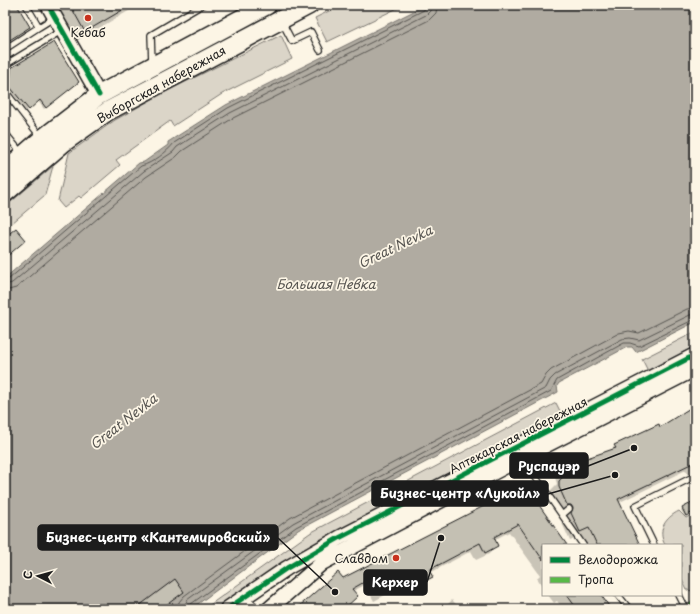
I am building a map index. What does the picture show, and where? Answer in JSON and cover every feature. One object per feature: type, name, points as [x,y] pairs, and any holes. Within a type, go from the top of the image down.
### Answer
[{"type":"main road","name":"Выборгская набережная","points":[[5,193],[63,143],[108,111],[309,5]]},
{"type":"main road","name":"Выборгская набережная","points":[[5,171],[42,139],[100,95],[257,7]]},
{"type":"street","points":[[53,9],[63,30],[100,95]]},
{"type":"street","name":"Аптекарская набережная","points":[[231,606],[287,568],[339,538],[695,354]]},
{"type":"street","name":"Аптекарская набережная","points":[[269,609],[322,563],[523,457],[695,369]]},
{"type":"street","points":[[231,606],[246,604],[251,609]]},
{"type":"lane","points":[[26,5],[39,27]]},
{"type":"lane","points":[[152,67],[151,35],[202,5]]},
{"type":"lane","points":[[5,49],[39,27],[53,9]]},
{"type":"lane","points":[[281,20],[292,42],[310,32],[320,50]]},
{"type":"lane","points":[[5,65],[63,30]]},
{"type":"lane","points":[[5,90],[42,139]]},
{"type":"lane","points":[[5,134],[23,155]]},
{"type":"lane","points":[[523,457],[582,544]]},
{"type":"lane","points":[[653,544],[634,506],[695,476]]},
{"type":"lane","points":[[562,515],[569,509]]},
{"type":"lane","points":[[619,596],[629,609]]},
{"type":"lane","points":[[680,596],[686,609]]},
{"type":"shaded area","points":[[341,5],[404,5],[327,42],[315,18]]},
{"type":"shaded area","points":[[281,35],[292,59],[222,94],[173,126],[170,121],[116,160],[120,165],[81,198],[79,196],[64,208],[58,201],[69,153],[115,120],[165,92]]},
{"type":"shaded area","points":[[53,166],[45,195],[5,229],[5,207]]},
{"type":"shaded area","points":[[695,332],[695,346],[648,371],[642,359]]},
{"type":"shaded area","points":[[556,403],[562,415],[314,544],[283,562],[215,609],[204,609],[310,533]]},
{"type":"shaded area","points":[[679,511],[686,518],[695,513],[695,590],[693,591],[687,590],[682,580],[682,544],[665,544],[663,540],[662,529],[666,521]]},
{"type":"water","name":"Большая Невка","points":[[426,5],[695,5],[695,322],[636,352],[632,347],[627,347],[559,383],[557,386],[558,392],[298,530],[191,609],[5,609],[5,278],[139,163],[144,162],[168,145],[168,142],[226,105]]},
{"type":"building","points":[[5,5],[17,5],[30,27],[5,43]]},
{"type":"building","points":[[70,5],[131,5],[85,32]]},
{"type":"building","points":[[54,42],[79,82],[46,108],[40,100],[29,110],[10,87],[11,68]]},
{"type":"building","points":[[16,228],[26,240],[5,258],[5,237]]},
{"type":"building","points":[[695,405],[695,462],[618,499],[640,544],[597,544],[589,528],[580,532],[571,513],[573,508],[571,505],[567,505],[559,487],[559,481],[566,473],[564,466],[616,448],[614,445],[659,424],[660,427]]},
{"type":"building","points":[[525,485],[566,544],[542,544],[542,559],[518,524],[494,537],[498,546],[485,553],[480,543],[429,570],[433,577],[417,585],[413,578],[382,594],[373,577],[352,589],[358,596],[344,609],[296,609],[338,572],[343,578]]},
{"type":"building","points":[[695,501],[695,511],[686,516],[682,508]]},
{"type":"building","points":[[175,579],[184,592],[161,609],[135,609]]},
{"type":"building","points":[[568,596],[602,596],[611,609],[577,609]]},
{"type":"marked path","points":[[689,609],[695,599]]},
{"type":"cycle path","points":[[48,5],[99,95]]},
{"type":"cycle path","points":[[227,609],[287,568],[339,538],[695,355]]},
{"type":"place","name":"Кебаб","points":[[88,18]]},
{"type":"place","name":"Руспауэр","points":[[634,448]]},
{"type":"place","name":"Бизнес-центр «Лукойл»","points":[[615,475]]},
{"type":"place","name":"Керхер","points":[[441,538]]},
{"type":"place","name":"Славдом","points":[[396,558]]},
{"type":"place","name":"Бизнес-центр «Кантемировский»","points":[[335,592]]},
{"type":"water label","name":"Great Nevka","points":[[395,246]]},
{"type":"water label","name":"Great Nevka","points":[[123,421]]}]
